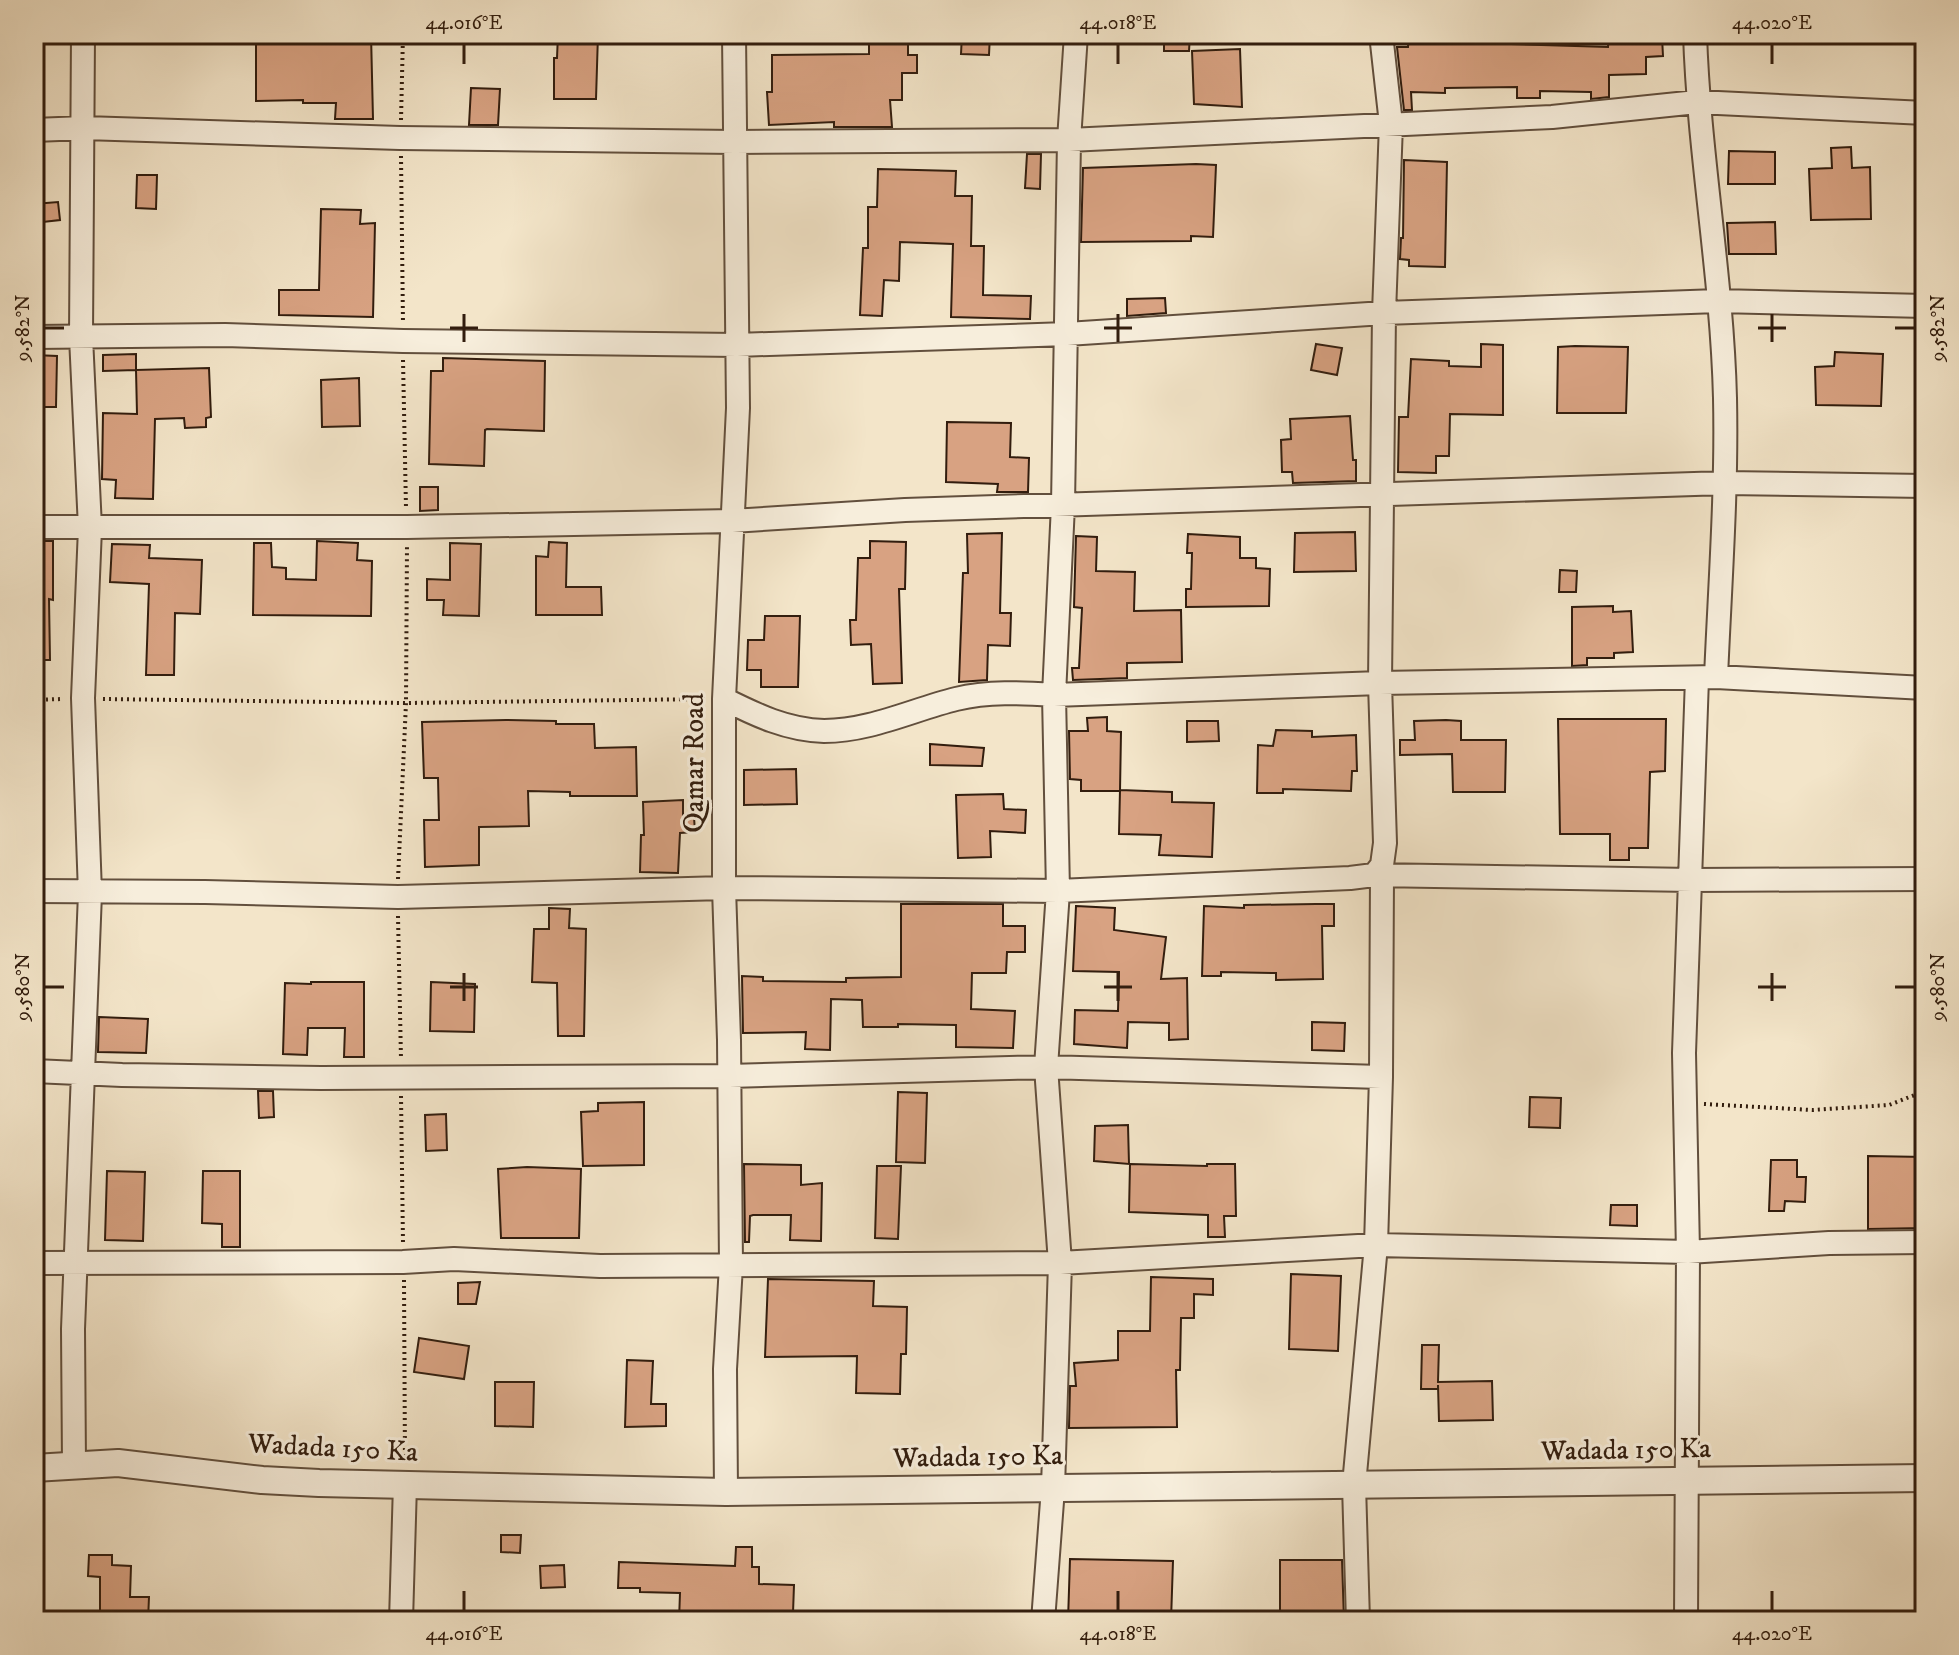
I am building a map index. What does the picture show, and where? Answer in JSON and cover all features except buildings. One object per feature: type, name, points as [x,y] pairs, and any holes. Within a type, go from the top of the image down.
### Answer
[{"type":"street","points":[[74,1465],[75,1263],[90,893],[83,698],[90,528],[81,337],[83,34]]},
{"type":"street","name":"Qamar Road","points":[[726,1492],[725,1369],[731,1265],[724,699],[738,408],[734,34]]},
{"type":"street","points":[[1043,1621],[1053,1488],[1060,1263],[1046,1067],[1058,891],[1054,695],[1063,505],[1069,140],[1076,34]]},
{"type":"street","points":[[1358,1621],[1354,1485],[1376,1245],[1381,1077],[1378,875],[1385,843],[1380,683],[1384,313],[1391,124],[1381,34]]},
{"type":"street","points":[[1686,1621],[1688,1252],[1684,1053],[1706,677],[1725,483],[1725,396],[1697,102],[1695,34]]},
{"type":"street","points":[[34,130],[84,128],[400,138],[735,142],[1069,140],[1552,117],[1697,102],[1925,113]]},
{"type":"street","points":[[34,337],[225,335],[403,341],[737,345],[1067,334],[1384,313],[1718,301],[1925,306]]},
{"type":"street","points":[[34,527],[407,527],[732,521],[840,513],[1725,483],[1925,486]]},
{"type":"street","points":[[724,699],[771,723],[823,731],[867,727],[959,699],[1006,692],[1054,695],[1380,683],[1706,677],[1925,688]]},
{"type":"street","points":[[34,891],[398,897],[724,888],[1058,891],[1378,875],[1692,880],[1925,879]]},
{"type":"street","points":[[34,1071],[122,1075],[729,1076],[1046,1067],[1381,1077]]},
{"type":"street","points":[[34,1263],[403,1262],[454,1259],[600,1266],[1060,1263],[1376,1245],[1688,1252],[1829,1243],[1925,1242]]},
{"type":"street","name":"Wadada 150 Ka","points":[[34,1468],[118,1463],[262,1480],[726,1492],[1925,1478]]},
{"type":"street","points":[[401,1621],[405,1484]]},
{"type":"path","points":[[403,34],[400,138],[407,527],[406,703],[398,897],[406,1335],[405,1484]]},
{"type":"path","points":[[34,700],[406,703],[724,699]]},
{"type":"path","points":[[1686,1102],[1812,1110],[1889,1105],[1925,1091]]}]
